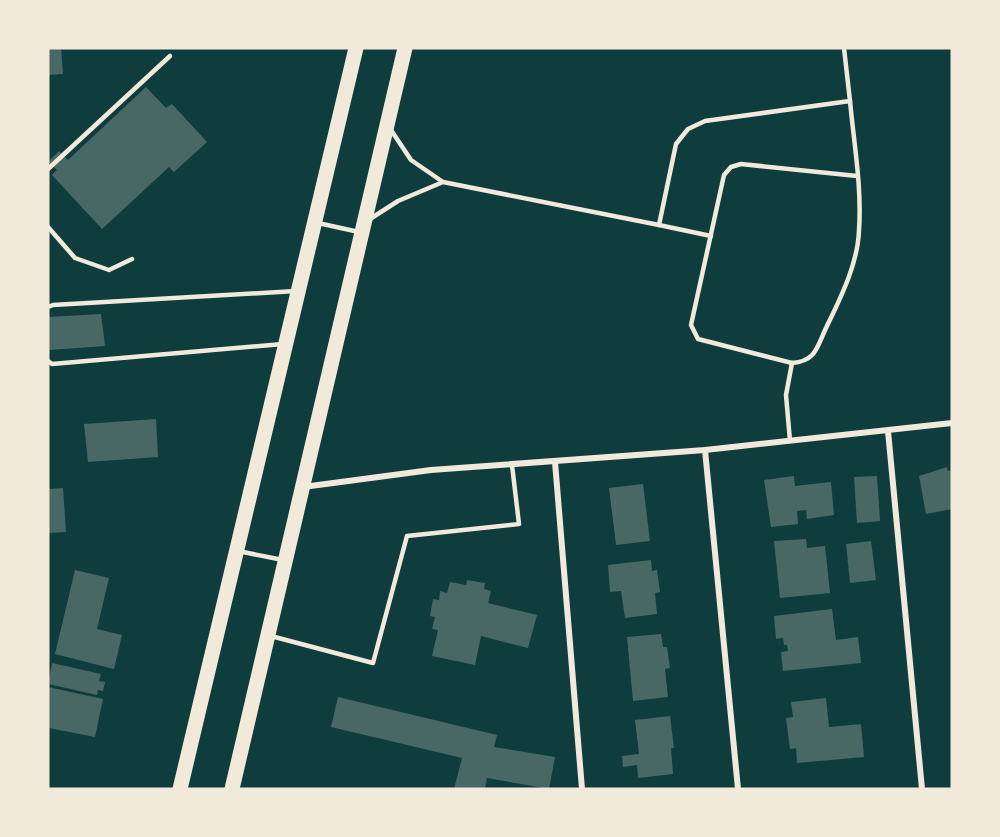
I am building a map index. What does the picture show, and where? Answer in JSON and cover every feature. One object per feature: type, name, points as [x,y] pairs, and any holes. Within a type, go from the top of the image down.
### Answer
[{"type":"main road","points":[[180,789],[356,48]]},
{"type":"main road","points":[[232,789],[405,48]]},
{"type":"street","points":[[303,487],[431,470],[705,450],[952,423]]},
{"type":"street","points":[[888,431],[922,789]]},
{"type":"street","points":[[705,450],[738,789]]},
{"type":"street","points":[[555,462],[582,789]]},
{"type":"lane","points":[[844,48],[857,176],[859,232],[854,261],[837,305],[813,356],[806,362],[792,363],[698,339],[691,326],[724,175],[730,167],[741,164],[857,176]]},
{"type":"lane","points":[[48,169],[170,56]]},
{"type":"lane","points":[[659,225],[676,144],[688,129],[705,121],[850,101]]},
{"type":"lane","points":[[387,124],[411,160],[443,182],[711,236]]},
{"type":"lane","points":[[315,222],[363,229],[398,201],[443,182]]},
{"type":"lane","points":[[48,227],[75,258],[109,270],[132,258]]},
{"type":"lane","points":[[48,307],[299,290]]},
{"type":"lane","points":[[48,361],[52,364],[286,344]]},
{"type":"lane","points":[[790,441],[786,395],[792,363]]},
{"type":"lane","points":[[268,635],[373,663],[407,536],[519,524],[512,465]]},
{"type":"lane","points":[[237,551],[285,560]]},
{"type":"building","points":[[48,48],[61,48],[63,74],[48,75]]},
{"type":"building","points":[[146,87],[166,108],[172,104],[207,142],[174,172],[169,167],[102,229],[52,175],[57,170],[48,162],[59,151],[68,160]]},
{"type":"building","points":[[101,314],[105,346],[49,350],[48,317]]},
{"type":"building","points":[[156,419],[158,457],[88,462],[84,424]]},
{"type":"building","points":[[947,467],[948,471],[952,470],[952,509],[926,514],[919,476]]},
{"type":"building","points":[[794,476],[795,486],[831,482],[834,515],[807,519],[806,510],[797,511],[798,524],[771,527],[764,480]]},
{"type":"building","points":[[877,476],[880,521],[857,523],[854,477]]},
{"type":"building","points":[[643,484],[650,541],[616,545],[609,488]]},
{"type":"building","points":[[63,488],[66,532],[48,533],[48,489]]},
{"type":"building","points":[[806,539],[807,548],[825,546],[830,593],[780,598],[774,541]]},
{"type":"building","points":[[871,541],[876,580],[850,583],[846,544]]},
{"type":"building","points":[[651,560],[652,571],[657,570],[660,592],[655,593],[657,614],[625,618],[621,591],[610,592],[608,565]]},
{"type":"building","points":[[75,570],[109,578],[97,629],[122,635],[114,669],[55,654]]},
{"type":"building","points":[[467,580],[485,583],[484,589],[491,591],[488,603],[537,615],[528,648],[481,636],[475,665],[432,656],[438,630],[432,629],[435,617],[430,616],[433,599],[439,600],[440,591],[447,593],[450,582],[466,585]]},
{"type":"building","points":[[832,609],[836,640],[858,637],[861,663],[783,671],[781,652],[788,651],[783,638],[776,639],[774,616]]},
{"type":"building","points":[[661,634],[663,647],[667,647],[670,668],[665,669],[668,697],[633,701],[627,637]]},
{"type":"building","points":[[52,663],[101,674],[99,681],[105,682],[103,691],[98,690],[97,695],[48,684]]},
{"type":"building","points":[[48,687],[103,699],[95,737],[49,728]]},
{"type":"building","points":[[338,697],[497,735],[494,747],[555,757],[549,789],[487,778],[485,789],[454,789],[462,758],[331,727]]},
{"type":"building","points":[[826,698],[829,727],[861,724],[864,757],[797,763],[796,748],[790,749],[786,718],[793,717],[791,702]]},
{"type":"building","points":[[670,716],[674,748],[671,748],[673,774],[638,778],[637,765],[623,767],[622,756],[639,754],[635,720]]}]
